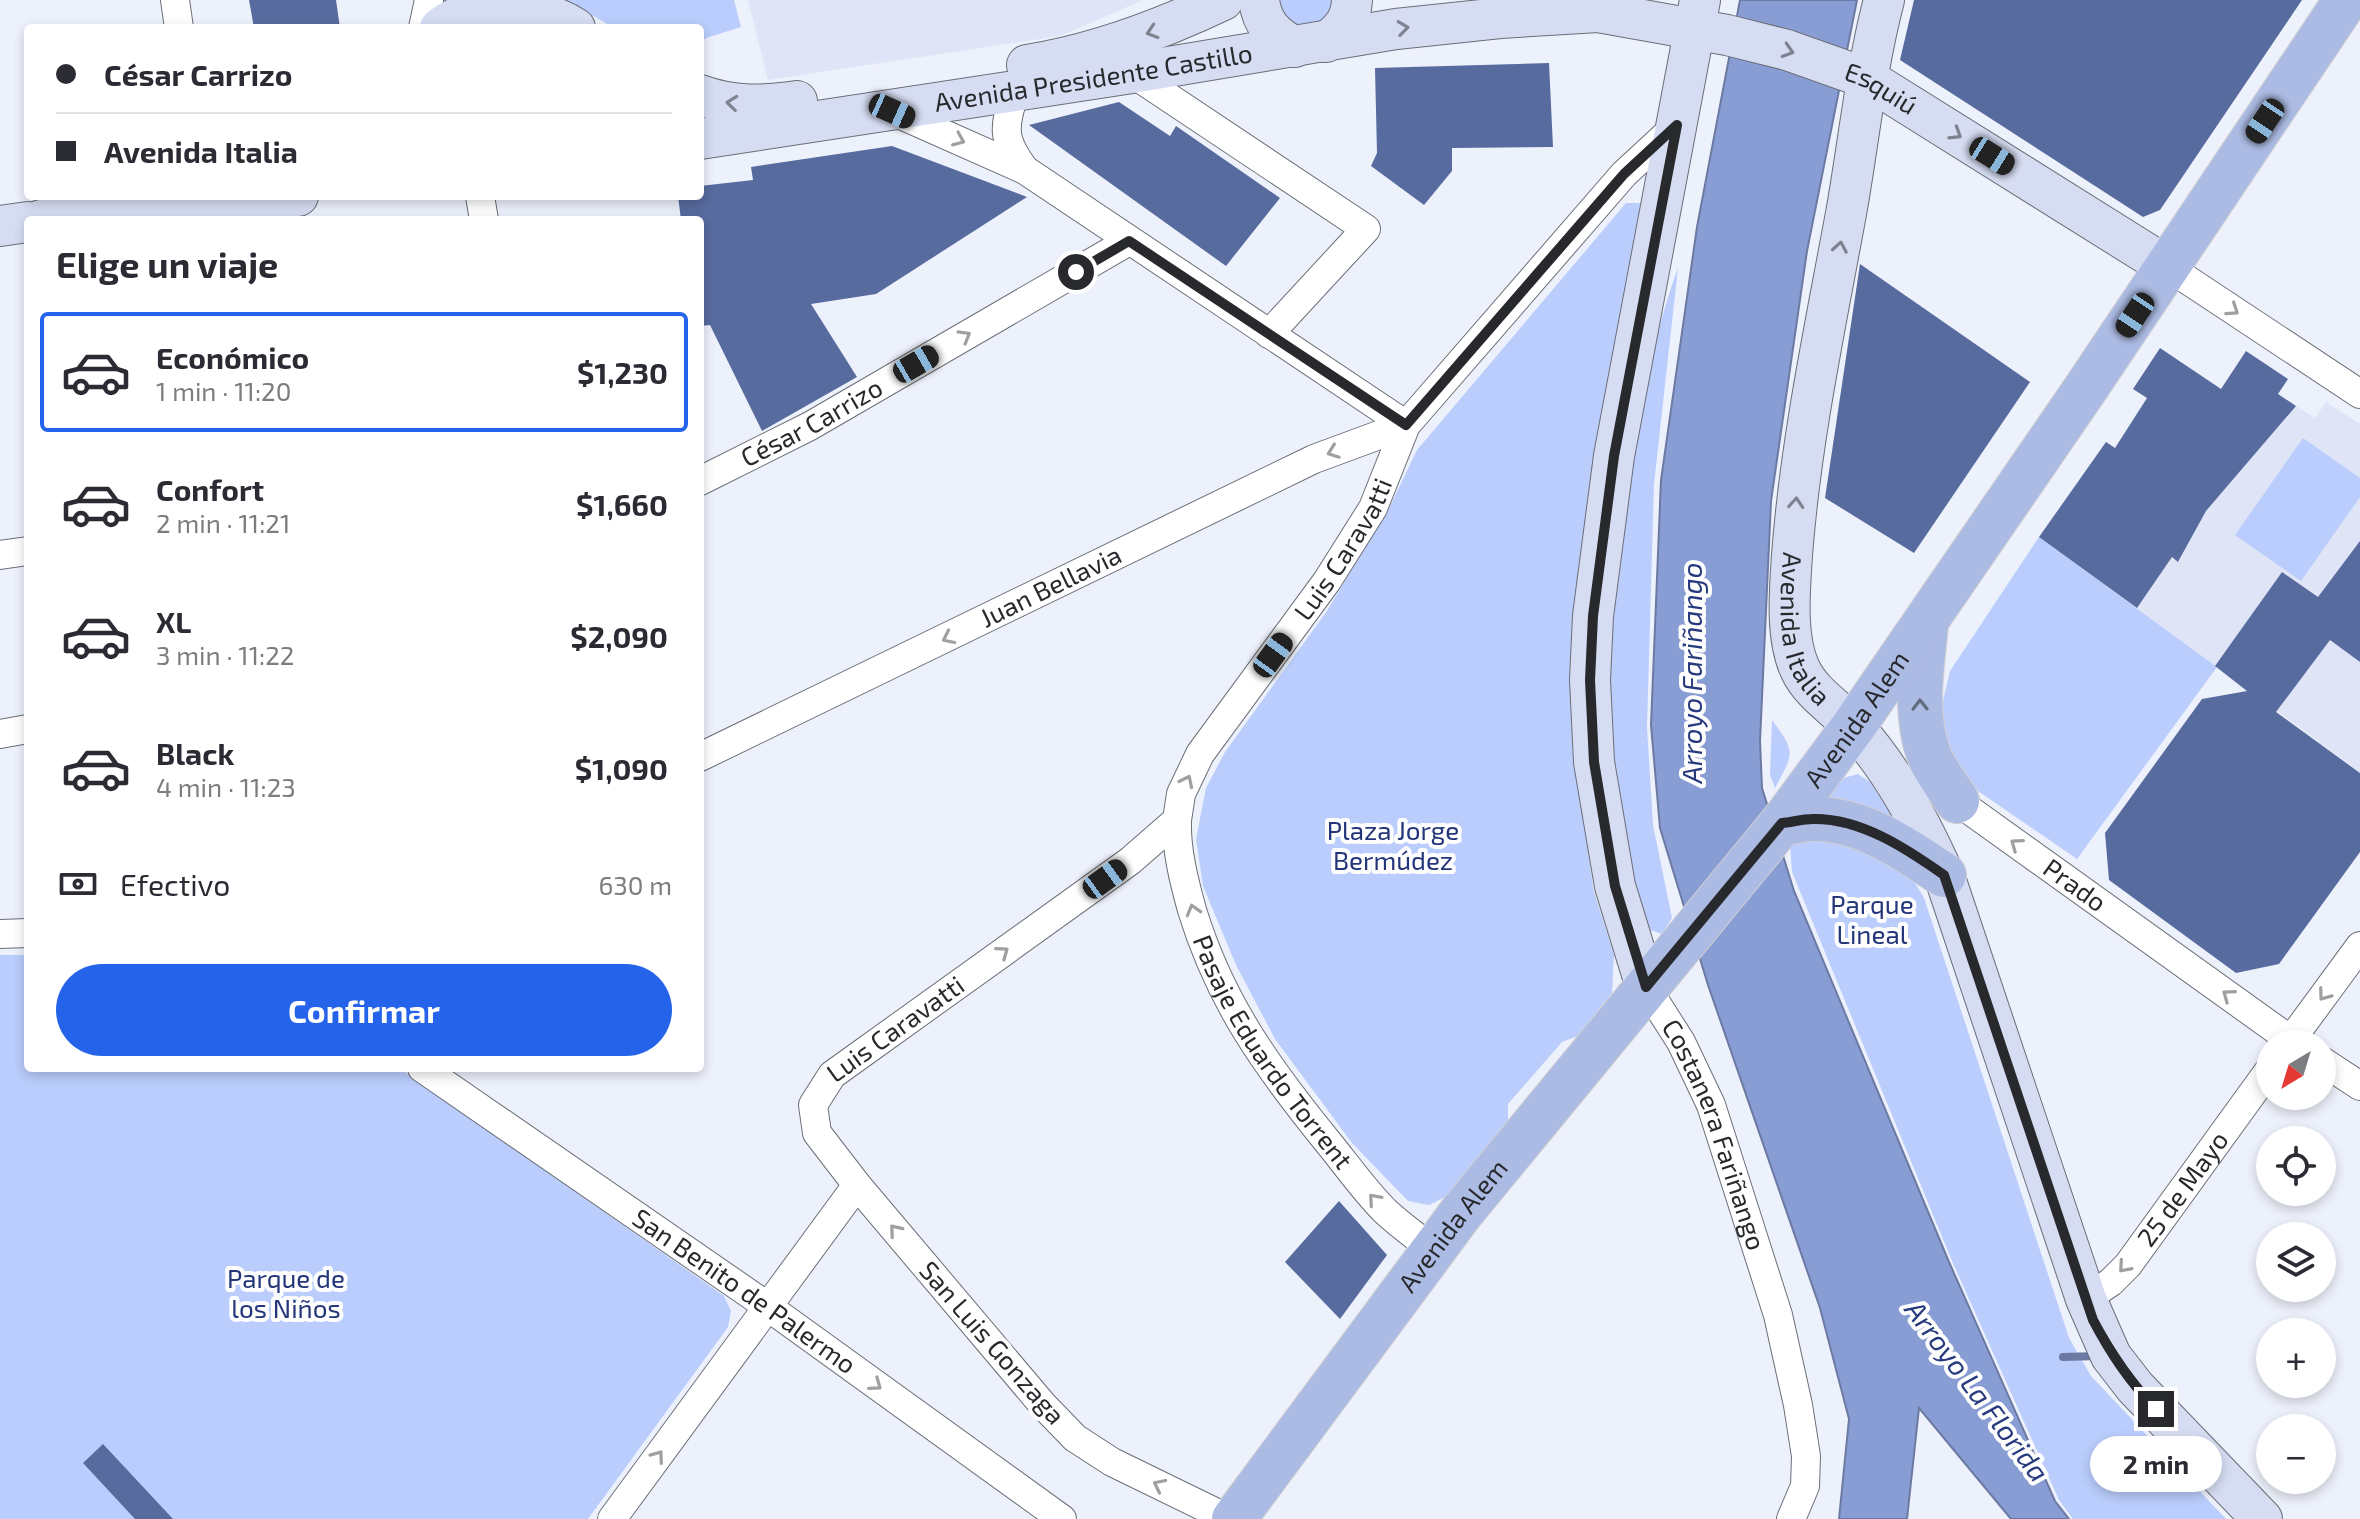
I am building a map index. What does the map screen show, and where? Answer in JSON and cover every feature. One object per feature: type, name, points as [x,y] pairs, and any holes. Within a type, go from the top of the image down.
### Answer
[{"type":"main road","name":"Avenida Presidente Castillo","points":[[704,97],[721,103],[764,106],[1033,64],[1112,46],[1153,32],[1223,0]]},
{"type":"main road","points":[[1259,0],[1268,28],[1280,39],[1310,44],[1339,33],[1348,20],[1352,0]]},
{"type":"main road","name":"Avenida Italia","points":[[1884,0],[1856,74],[1856,157],[1797,487],[1789,597],[1794,646],[1800,668],[1815,691],[1853,727],[1915,812],[1944,875],[2086,1299],[2111,1356],[2135,1387],[2262,1519]]},
{"type":"main road","name":"Avenida Alem","points":[[1232,1519],[1433,1250],[1782,823],[1853,727],[2168,267],[2346,0]]},
{"type":"main road","points":[[444,24],[474,11],[501,7],[556,14]]},
{"type":"main road","name":"Esquiú","points":[[1310,44],[1396,29],[1598,12],[1707,21],[1856,74],[2168,267]]},
{"type":"main road","name":"Costanera Fariñango","points":[[1646,987],[1615,886],[1594,762],[1590,680],[1593,616],[1614,456],[1677,125],[1707,21]]},
{"type":"main road","name":"Avenida Presidente Castillo","points":[[704,138],[1310,44]]},
{"type":"main road","points":[[68,216],[178,200]]},
{"type":"main road","points":[[0,226],[24,223]]},
{"type":"main road","points":[[1926,621],[1920,695],[1921,729],[1931,761],[1957,801]]},
{"type":"main road","points":[[1782,823],[1814,819],[1848,823],[1895,844],[1944,875]]},
{"type":"street","points":[[175,0],[178,24]]},
{"type":"street","points":[[424,24],[429,0]]},
{"type":"street","points":[[1132,73],[1366,229],[1269,334]]},
{"type":"street","points":[[1015,91],[1006,132],[1010,150],[1025,170]]},
{"type":"street","points":[[892,111],[1025,170],[1406,425]]},
{"type":"street","name":"Luis Caravatti","points":[[813,1105],[832,1075],[1130,861],[1177,820],[1181,794],[1200,754],[1327,581],[1373,508],[1406,425],[1624,174],[1677,125]]},
{"type":"street","name":"César Carrizo","points":[[704,479],[810,426],[1129,241]]},
{"type":"street","name":"Esquiú","points":[[2168,267],[2360,394]]},
{"type":"street","name":"Juan Bellavia","points":[[704,755],[1314,459],[1406,425]]},
{"type":"street","points":[[0,555],[24,552]]},
{"type":"street","name":"Prado","points":[[1853,727],[2274,1030]]},
{"type":"street","points":[[0,734],[24,730]]},
{"type":"street","name":"Pasaje Eduardo Torrent","points":[[1177,820],[1177,836],[1190,902],[1205,951],[1233,1011],[1273,1074],[1360,1183],[1385,1212],[1433,1250]]},
{"type":"street","points":[[0,934],[24,933]]},
{"type":"street","points":[[2301,1030],[2360,946]]},
{"type":"street","name":"Costanera Fariñango","points":[[1646,987],[1681,1042],[1711,1105],[1778,1315],[1806,1456],[1805,1486],[1791,1519]]},
{"type":"street","points":[[2336,1070],[2360,1086]]},
{"type":"street","name":"San Benito de Palermo","points":[[428,1072],[767,1306],[1062,1519]]},
{"type":"street","name":"25 de Mayo","points":[[2086,1299],[2111,1282],[2128,1265],[2256,1088]]},
{"type":"street","name":"San Luis Gonzaga","points":[[813,1105],[817,1133],[857,1185],[1043,1405],[1075,1438],[1112,1462],[1232,1519]]},
{"type":"street","points":[[612,1519],[857,1185]]},
{"type":"shaded area","points":[[748,0],[1143,0],[1060,36],[768,80]]},
{"type":"shaded area","points":[[2326,402],[2360,424],[2360,772],[2137,608],[2172,557],[2179,562],[2206,511],[2296,406],[2315,418]]},
{"type":"green space","points":[[566,0],[734,0],[741,27],[704,40],[704,24],[607,24]]},
{"type":"green space","points":[[1274,0],[1339,0],[1332,20],[1293,30]]},
{"type":"green space","name":"Plaza Jorge Bermúdez","points":[[1626,203],[1640,203],[1639,234],[1575,763],[1594,892],[1614,955],[1612,993],[1578,1036],[1562,1042],[1508,1104],[1508,1122],[1449,1195],[1429,1205],[1408,1201],[1352,1143],[1275,1039],[1236,965],[1203,886],[1196,839],[1206,788],[1225,752],[1327,611],[1391,504],[1417,450]]},
{"type":"green space","points":[[1678,268],[1654,484],[1647,727],[1653,825],[1672,918],[1662,934],[1647,929],[1623,837],[1608,742],[1605,679],[1639,417],[1656,341]]},
{"type":"green space","points":[[2303,438],[2360,478],[2360,497],[2301,581],[2235,535]]},
{"type":"green space","points":[[2039,537],[2217,667],[2077,859],[1978,791],[1952,754],[1940,713],[1950,671]]},
{"type":"green space","points":[[1772,720],[1789,746],[1790,753],[1775,788],[1770,775]]},
{"type":"green space","points":[[1858,774],[1870,782],[1903,834],[1821,809],[1843,778]]},
{"type":"green space","name":"Parque Lineal","points":[[1813,831],[1908,871],[1924,898],[2069,1338],[2091,1376],[2226,1519],[2073,1519],[2059,1500],[1952,1261],[1792,872],[1790,845]]},
{"type":"green space","name":"Parque de los Niños","points":[[0,955],[24,955],[24,1072],[405,1072],[724,1296],[731,1311],[728,1327],[588,1519],[0,1519]]},
{"type":"water","points":[[1740,0],[1857,0],[1807,251],[1771,501],[1760,741],[1762,788],[1794,891],[1949,1262],[2055,1501],[2069,1519],[2011,1519],[1919,1408],[1907,1519],[1839,1519],[1849,1419],[1820,1308],[1708,985],[1660,828],[1651,725],[1661,480],[1697,227]]},
{"type":"building","points":[[249,0],[336,0],[339,24],[253,24]]},
{"type":"building","points":[[1914,0],[2302,0],[2160,210],[2143,217],[1900,60]]},
{"type":"building","points":[[1549,63],[1553,147],[1452,148],[1452,171],[1424,205],[1371,166],[1377,153],[1375,68]]},
{"type":"building","points":[[1119,102],[1170,136],[1176,126],[1280,198],[1226,266],[1029,125]]},
{"type":"building","points":[[892,146],[1027,197],[876,294],[811,304],[857,377],[762,431],[710,325],[704,326],[704,216],[680,216],[678,200],[704,200],[704,186],[753,180],[751,167]]},
{"type":"building","points":[[1860,264],[2030,382],[1914,553],[1825,498]]},
{"type":"building","points":[[2160,348],[2221,389],[2246,351],[2288,379],[2278,394],[2296,406],[2206,511],[2178,562],[2172,557],[2137,608],[2039,537],[2106,442],[2115,448],[2147,398],[2133,389]]},
{"type":"building","points":[[2360,541],[2360,662],[2330,640],[2276,712],[2360,773],[2360,852],[2279,964],[2236,973],[2109,880],[2105,833],[2202,699],[2247,691],[2215,666],[2282,572],[2318,597]]},
{"type":"building","points":[[1339,1201],[1387,1255],[1340,1319],[1285,1262]]},
{"type":"building","points":[[103,1444],[173,1519],[135,1519],[83,1463]]},
{"type":"waterway","points":[[2063,1357],[2099,1356]]},
{"type":"route","points":[[1076,272],[1129,241],[1406,425],[1624,174],[1677,125],[1614,456],[1593,616],[1590,680],[1594,762],[1615,886],[1646,987],[1782,823],[1814,819],[1848,823],[1910,852],[1944,875],[2093,1320],[2111,1356],[2156,1409]]},
{"type":"water label","name":"Arroyo Fariñango","points":[[1692,673]]},
{"type":"water label","name":"Arroyo La Florida","points":[[1977,1391]]}]
